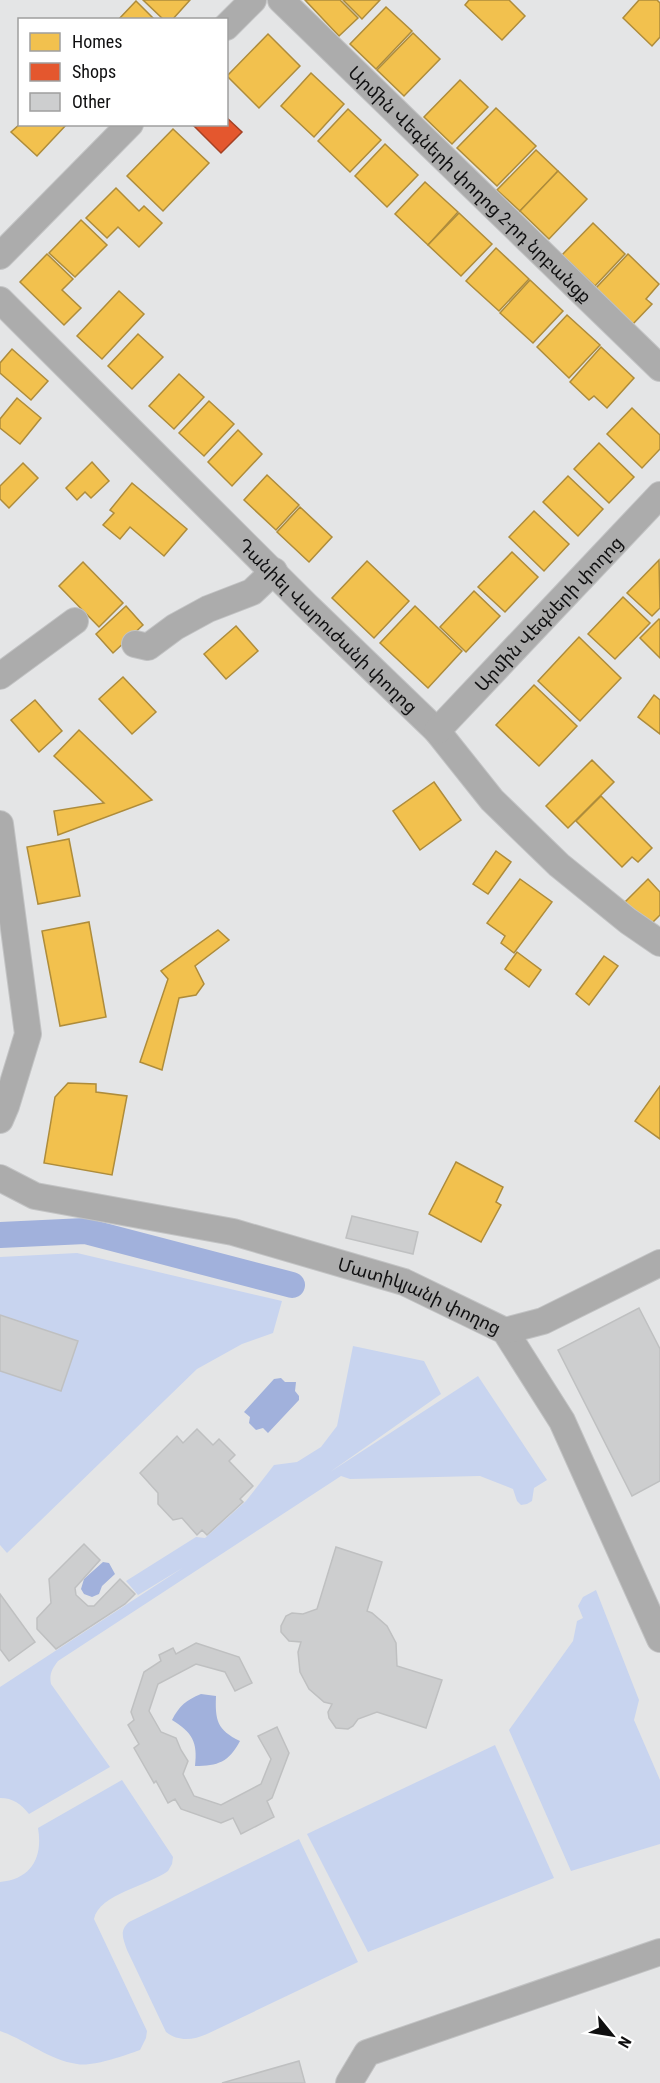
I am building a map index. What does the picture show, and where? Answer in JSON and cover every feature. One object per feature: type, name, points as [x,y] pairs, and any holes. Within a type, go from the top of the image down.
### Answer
[{"type":"street","points":[[228,25],[253,0]]},
{"type":"street","name":"Արմին Վեգների փողոց 2-րդ նրբանցք","points":[[281,0],[660,368]]},
{"type":"street","points":[[0,256],[128,126]]},
{"type":"street","name":"Դանիել Վարուժանի փողոց","points":[[0,300],[306,605],[437,730],[492,800],[559,865],[628,921],[660,943]]},
{"type":"street","name":"Արմին Վեգների փողոց","points":[[437,730],[660,495]]},
{"type":"street","points":[[135,644],[148,647],[175,627],[208,609],[252,592],[274,571]]},
{"type":"street","points":[[0,676],[75,621]]},
{"type":"street","points":[[0,824],[28,1034],[0,1120]]},
{"type":"street","name":"Մատիկյանի փողոց","points":[[0,1178],[35,1196],[233,1232],[404,1282],[505,1332],[562,1421],[660,1639]]},
{"type":"street","points":[[505,1332],[543,1321],[660,1263]]},
{"type":"street","points":[[349,2083],[367,2053],[660,1952]]},
{"type":"shaded area","points":[[77,1253],[282,1301],[273,1333],[242,1344],[197,1369],[7,1553],[0,1545],[0,1257]]},
{"type":"shaded area","points":[[353,1346],[424,1361],[441,1394],[330,1472],[478,1376],[547,1480],[534,1488],[532,1501],[521,1505],[513,1489],[480,1476],[350,1479],[341,1476],[58,1661],[51,1672],[51,1684],[110,1767],[29,1814],[16,1802],[0,1798],[0,1687],[184,1567],[138,1595],[126,1581],[196,1537],[205,1538],[246,1501],[274,1465],[297,1462],[321,1447],[337,1426]]},
{"type":"shaded area","points":[[281,1378],[285,1382],[296,1382],[295,1391],[299,1400],[268,1433],[263,1428],[256,1430],[249,1423],[250,1417],[244,1412],[274,1379]]},
{"type":"shaded area","points":[[103,1562],[109,1563],[115,1574],[102,1586],[99,1594],[92,1597],[84,1594],[81,1589],[84,1579]]},
{"type":"shaded area","points":[[596,1590],[639,1700],[634,1720],[660,1780],[660,1844],[571,1871],[509,1730],[573,1641],[577,1621],[583,1618],[578,1606],[583,1597]]},
{"type":"shaded area","points":[[201,1694],[216,1696],[219,1723],[226,1733],[240,1741],[232,1754],[222,1761],[216,1764],[195,1766],[192,1738],[172,1720],[184,1704]]},
{"type":"shaded area","points":[[495,1745],[554,1878],[368,1952],[307,1834]]},
{"type":"shaded area","points":[[122,1780],[173,1857],[168,1871],[114,1897],[98,1910],[94,1919],[147,2031],[146,2038],[140,2050],[99,2062],[77,2064],[47,2054],[0,2031],[0,1882],[20,1876],[33,1865],[39,1848],[38,1828]]},
{"type":"shaded area","points":[[299,1839],[358,1962],[202,2036],[181,2039],[166,2032],[124,1942],[123,1935],[126,1925]]},
{"type":"building: Homes","points":[[143,0],[190,0],[174,18],[162,18]]},
{"type":"building: Homes","points":[[305,0],[340,0],[358,18],[339,36]]},
{"type":"building: Homes","points":[[343,0],[380,0],[362,19]]},
{"type":"building: Homes","points":[[469,0],[509,0],[525,16],[502,40],[465,5]]},
{"type":"building: Homes","points":[[639,0],[657,0],[660,3],[660,37],[652,46],[623,18]]},
{"type":"building: Homes","points":[[136,1],[153,18],[120,18]]},
{"type":"building: Homes","points":[[386,7],[412,31],[376,69],[350,44]]},
{"type":"building: Homes","points":[[413,33],[440,59],[404,96],[377,70]]},
{"type":"building: Homes","points":[[268,34],[300,66],[259,108],[228,75]]},
{"type":"building: Homes","points":[[311,73],[344,104],[314,137],[281,106]]},
{"type":"building: Homes","points":[[460,80],[488,107],[452,144],[424,117]]},
{"type":"building: Homes","points":[[496,108],[536,146],[497,186],[457,148]]},
{"type":"building: Homes","points":[[348,109],[381,140],[350,172],[318,141]]},
{"type":"building: Homes","points":[[18,126],[65,126],[37,156],[11,132]]},
{"type":"building: Homes","points":[[173,129],[209,163],[163,211],[127,176]]},
{"type":"building: Homes","points":[[385,144],[418,175],[387,207],[355,176]]},
{"type":"building: Homes","points":[[536,150],[558,171],[520,211],[497,190]]},
{"type":"building: Homes","points":[[558,171],[587,199],[549,239],[520,211]]},
{"type":"building: Homes","points":[[425,182],[458,212],[428,245],[395,214]]},
{"type":"building: Homes","points":[[116,188],[139,211],[144,206],[162,223],[139,247],[118,227],[107,238],[86,218]]},
{"type":"building: Homes","points":[[459,213],[492,244],[461,276],[428,245]]},
{"type":"building: Homes","points":[[81,220],[107,245],[75,277],[49,253]]},
{"type":"building: Homes","points":[[593,223],[625,254],[595,286],[562,255]]},
{"type":"building: Homes","points":[[496,248],[529,279],[499,311],[466,281]]},
{"type":"building: Homes","points":[[47,254],[73,279],[62,290],[81,308],[64,325],[20,282]]},
{"type":"building: Homes","points":[[628,254],[659,284],[646,299],[652,304],[633,324],[596,288]]},
{"type":"building: Homes","points":[[530,280],[563,311],[533,343],[500,313]]},
{"type":"building: Homes","points":[[119,291],[144,314],[102,359],[77,336]]},
{"type":"building: Homes","points":[[567,315],[600,345],[569,378],[537,347]]},
{"type":"building: Homes","points":[[138,334],[163,357],[132,389],[108,366]]},
{"type":"building: Homes","points":[[601,347],[634,378],[607,408],[594,396],[589,400],[570,382]]},
{"type":"building: Homes","points":[[12,349],[48,381],[31,400],[0,373],[0,363]]},
{"type":"building: Homes","points":[[179,374],[204,397],[174,429],[149,406]]},
{"type":"building: Homes","points":[[17,398],[41,418],[20,444],[0,428],[0,419]]},
{"type":"building: Homes","points":[[209,401],[234,424],[204,456],[179,433]]},
{"type":"building: Homes","points":[[632,408],[660,435],[660,449],[642,468],[607,434]]},
{"type":"building: Homes","points":[[238,430],[262,454],[232,486],[208,462]]},
{"type":"building: Homes","points":[[599,443],[634,477],[609,503],[574,469]]},
{"type":"building: Homes","points":[[92,462],[109,481],[91,498],[85,492],[77,500],[66,488]]},
{"type":"building: Homes","points":[[23,463],[38,478],[9,508],[0,499],[0,486]]},
{"type":"building: Homes","points":[[267,475],[299,505],[276,530],[244,500]]},
{"type":"building: Homes","points":[[568,476],[603,509],[578,536],[543,502]]},
{"type":"building: Homes","points":[[132,483],[187,529],[164,556],[130,527],[120,539],[103,525],[114,513],[110,510]]},
{"type":"building: Homes","points":[[300,507],[332,537],[309,562],[277,532]]},
{"type":"building: Homes","points":[[534,511],[569,544],[544,571],[509,537]]},
{"type":"building: Homes","points":[[512,552],[538,577],[505,612],[478,587]]},
{"type":"building: Homes","points":[[659,560],[660,608],[652,616],[627,593]]},
{"type":"building: Homes","points":[[367,561],[409,601],[374,638],[332,598]]},
{"type":"building: Homes","points":[[83,562],[123,603],[99,627],[59,586]]},
{"type":"building: Homes","points":[[474,591],[500,616],[466,652],[440,627]]},
{"type":"building: Homes","points":[[623,597],[650,623],[615,659],[588,634]]},
{"type":"building: Homes","points":[[126,606],[143,625],[113,653],[96,634]]},
{"type":"building: Homes","points":[[415,606],[462,651],[428,688],[380,643]]},
{"type":"building: Homes","points":[[660,620],[660,658],[640,638]]},
{"type":"building: Homes","points":[[236,626],[258,651],[226,679],[204,654]]},
{"type":"building: Homes","points":[[579,637],[621,678],[580,721],[538,681]]},
{"type":"building: Homes","points":[[123,677],[156,712],[132,734],[99,699]]},
{"type":"building: Homes","points":[[534,685],[577,726],[539,766],[496,725]]},
{"type":"building: Homes","points":[[654,695],[660,700],[660,734],[638,717]]},
{"type":"building: Homes","points":[[35,700],[62,731],[39,752],[11,720]]},
{"type":"building: Homes","points":[[79,730],[152,800],[58,835],[54,811],[104,803],[54,756]]},
{"type":"building: Homes","points":[[592,760],[614,782],[568,828],[546,806]]},
{"type":"building: Homes","points":[[434,782],[461,820],[420,850],[393,811]]},
{"type":"building: Homes","points":[[601,796],[652,848],[638,862],[632,857],[622,867],[576,821]]},
{"type":"building: Homes","points":[[69,839],[80,896],[38,904],[27,847]]},
{"type":"building: Homes","points":[[496,851],[511,862],[488,894],[473,884]]},
{"type":"building: Homes","points":[[520,879],[552,902],[514,953],[501,943],[505,936],[487,923]]},
{"type":"building: Homes","points":[[648,879],[660,892],[660,915],[647,928],[623,904]]},
{"type":"building: Homes","points":[[89,922],[106,1017],[60,1026],[42,931]]},
{"type":"building: Homes","points":[[218,930],[229,940],[195,966],[204,984],[196,995],[179,998],[162,1070],[140,1062],[168,979],[161,971]]},
{"type":"building: Homes","points":[[517,952],[541,970],[529,987],[505,969]]},
{"type":"building: Homes","points":[[604,956],[618,966],[589,1005],[576,994]]},
{"type":"building: Homes","points":[[68,1083],[96,1084],[96,1092],[127,1096],[112,1175],[44,1163],[55,1097]]},
{"type":"building: Homes","points":[[660,1086],[660,1139],[635,1121]]},
{"type":"building: Homes","points":[[456,1162],[503,1187],[496,1202],[501,1205],[481,1242],[429,1214]]},
{"type":"building: Shops","points":[[228,119],[242,132],[221,153],[194,126],[228,126]]},
{"type":"building: Other","points":[[352,1216],[418,1232],[413,1254],[346,1238]]},
{"type":"building: Other","points":[[639,1308],[660,1349],[660,1481],[632,1496],[558,1350]]},
{"type":"building: Other","points":[[0,1315],[78,1341],[61,1391],[0,1371]]},
{"type":"building: Other","points":[[197,1429],[213,1445],[219,1439],[235,1455],[229,1461],[253,1486],[240,1499],[243,1502],[207,1535],[202,1530],[197,1535],[182,1518],[173,1520],[158,1504],[158,1493],[140,1473],[177,1436],[183,1443]]},
{"type":"building: Other","points":[[84,1544],[100,1560],[75,1588],[76,1595],[88,1606],[94,1606],[120,1579],[135,1594],[125,1604],[56,1649],[37,1629],[37,1618],[51,1603],[49,1579]]},
{"type":"building: Other","points":[[336,1547],[382,1562],[367,1611],[387,1626],[396,1643],[397,1666],[442,1680],[426,1728],[377,1712],[358,1719],[348,1729],[336,1728],[328,1712],[332,1704],[324,1702],[309,1689],[300,1672],[298,1652],[301,1642],[289,1641],[281,1632],[281,1626],[286,1616],[292,1613],[303,1614],[317,1609]]},
{"type":"building: Other","points":[[0,1594],[35,1642],[9,1661],[0,1649]]},
{"type":"building: Other","points":[[196,1643],[239,1657],[252,1683],[235,1691],[225,1672],[196,1664],[158,1684],[149,1711],[161,1732],[176,1738],[188,1761],[183,1774],[194,1796],[221,1805],[261,1784],[271,1759],[258,1736],[277,1727],[289,1753],[272,1798],[267,1801],[274,1817],[241,1834],[233,1818],[221,1823],[181,1809],[175,1799],[168,1803],[134,1748],[139,1744],[128,1725],[134,1720],[131,1712],[144,1672],[161,1661],[159,1655],[173,1648],[176,1654]]},
{"type":"building: Other","points":[[299,2061],[305,2083],[222,2083]]},
{"type":"waterway","points":[[0,1235],[85,1231],[292,1285]]}]
